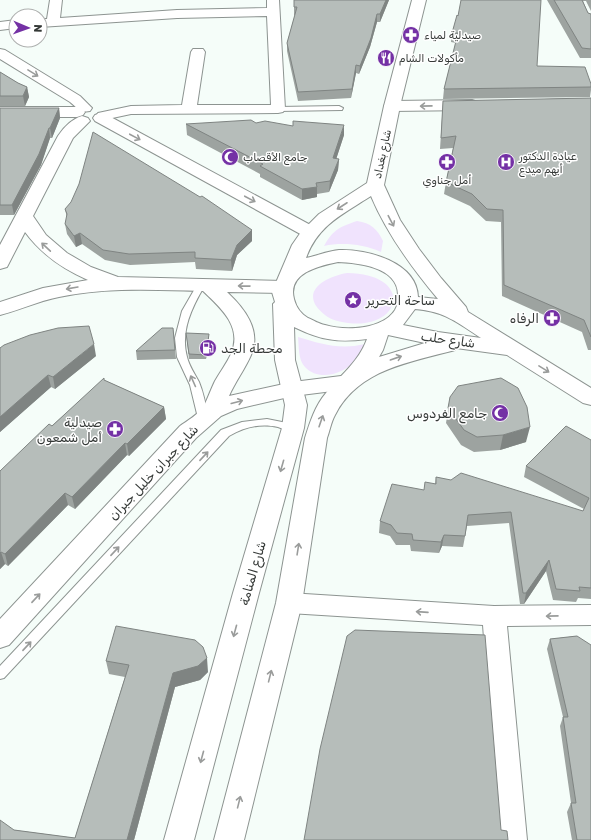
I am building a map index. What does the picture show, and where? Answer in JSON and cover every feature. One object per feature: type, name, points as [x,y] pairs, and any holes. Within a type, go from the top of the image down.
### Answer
[{"type":"main road","name":"شارع بغداد","points":[[286,288],[298,252],[310,232],[341,206],[375,185],[392,106],[419,0]]},
{"type":"main road","points":[[392,106],[488,105]]},
{"type":"main road","points":[[0,112],[82,114],[93,122],[102,117],[310,232]]},
{"type":"main road","points":[[0,263],[66,136],[82,114]]},
{"type":"main road","points":[[375,185],[390,220],[413,257],[463,316]]},
{"type":"main road","points":[[24,216],[36,236],[56,255],[84,271],[118,283]]},
{"type":"main road","points":[[338,256],[366,258],[390,268],[399,275],[407,288],[408,302],[405,312],[383,329],[364,334],[347,336],[313,330],[300,323],[289,314],[286,288],[300,266],[324,258],[338,256]]},
{"type":"main road","points":[[0,309],[52,292],[96,284],[118,283],[286,288]]},
{"type":"main road","points":[[205,285],[235,311],[241,321],[244,332],[244,343],[241,354],[208,415]]},
{"type":"main road","name":"شارع المنامة","points":[[179,840],[246,593],[293,428],[296,405],[285,360],[286,288]]},
{"type":"main road","name":"شارع حلب","points":[[408,302],[420,302],[443,306],[463,316],[591,398]]},
{"type":"main road","points":[[229,840],[289,603],[316,438],[323,416],[333,399],[361,369],[373,350],[383,329]]},
{"type":"main road","name":"شارع حلب","points":[[383,329],[511,348]]},
{"type":"main road","points":[[349,382],[368,370],[411,352],[465,342]]},
{"type":"main road","name":"شارع جبران خليل جبران","points":[[0,637],[188,432],[208,415],[232,404],[293,389],[349,382]]},
{"type":"street","points":[[48,18],[56,0]]},
{"type":"street","points":[[48,22],[177,14],[272,6],[278,109],[131,110],[102,117]]},
{"type":"street","points":[[189,109],[198,52]]},
{"type":"street","points":[[0,53],[75,99],[82,114]]},
{"type":"street","points":[[289,603],[494,616],[591,615]]},
{"type":"street","points":[[494,616],[513,840]]},
{"type":"lane","points":[[278,109],[339,108]]},
{"type":"lane","points":[[205,285],[185,315],[180,329],[180,344],[182,359],[208,415]]},
{"type":"lane","points":[[0,674],[225,433],[243,424],[264,421],[293,428]]},
{"type":"shaded area","points":[[357,221],[370,225],[378,233],[383,241],[381,252],[352,244],[324,246],[330,236],[337,230]]},
{"type":"shaded area","name":"ساحة التحرير","points":[[347,273],[369,276],[383,282],[391,291],[393,301],[389,311],[380,318],[366,323],[348,323],[327,317],[317,307],[313,300],[314,293],[317,287],[323,282],[338,275]]},
{"type":"shaded area","points":[[298,337],[323,344],[339,346],[356,346],[365,344],[359,357],[351,365],[338,372],[324,375],[311,372],[305,367],[301,361],[299,353]]},
{"type":"building","points":[[294,0],[386,0],[380,14],[377,14],[371,38],[360,66],[356,65],[352,89],[298,92],[287,43],[297,7],[294,7]]},
{"type":"building","points":[[461,0],[541,0],[537,66],[585,67],[591,87],[444,89],[458,33],[452,33],[457,15],[458,16]]},
{"type":"building","points":[[554,0],[582,0],[588,13],[591,14],[591,49],[582,48]]},
{"type":"building","points":[[0,72],[27,87],[23,96],[0,96]]},
{"type":"building","points":[[591,98],[591,337],[584,320],[504,285],[503,210],[487,209],[472,194],[446,182],[456,136],[441,138],[443,101]]},
{"type":"building","points":[[0,108],[59,108],[39,154],[12,205],[0,205]]},
{"type":"building","points":[[251,120],[256,123],[265,121],[293,126],[293,121],[344,125],[333,158],[339,159],[330,181],[316,183],[317,187],[302,189],[260,166],[263,164],[186,124]]},
{"type":"building","points":[[93,132],[200,197],[202,196],[252,230],[237,245],[231,260],[195,258],[195,252],[129,254],[103,250],[80,233],[74,236],[65,224],[67,214],[65,209],[71,202],[79,184]]},
{"type":"building","points":[[89,326],[94,344],[53,377],[48,375],[0,417],[0,348],[30,335],[58,328]]},
{"type":"building","points":[[162,328],[173,328],[175,350],[136,351]]},
{"type":"building","points":[[186,333],[209,334],[206,355],[189,354]]},
{"type":"building","points":[[104,378],[104,380],[164,407],[127,444],[125,443],[72,497],[65,493],[5,554],[0,553],[0,471],[49,424],[52,426]]},
{"type":"building","points":[[501,378],[518,388],[527,407],[530,427],[503,435],[477,437],[464,430],[448,408],[450,397],[458,386]]},
{"type":"building","points":[[566,426],[591,440],[591,588],[579,587],[580,591],[556,589],[549,560],[526,593],[523,593],[511,512],[468,515],[465,536],[444,535],[441,542],[413,540],[412,534],[397,533],[391,525],[380,521],[392,484],[424,490],[425,482],[436,484],[436,477],[451,480],[461,473],[583,511],[589,498],[526,466]]},
{"type":"building","points":[[116,626],[195,640],[203,647],[207,658],[198,666],[173,673],[127,840],[0,840],[0,820],[14,830],[75,838],[129,665],[106,661]]},
{"type":"building","points":[[355,630],[485,635],[501,830],[507,831],[508,840],[304,840],[320,749],[347,636]]},
{"type":"building","points":[[577,636],[591,645],[591,840],[577,840],[571,803],[576,803],[563,717],[568,717],[550,639]]},
{"type":"place","name":"صيدلية لمياء","points":[[411,35]]},
{"type":"place","name":"مأكولات الشام","points":[[386,58]]},
{"type":"place","name":"جامع الأقصاب","points":[[230,157]]},
{"type":"place","name":"أمل جناوي","points":[[447,162]]},
{"type":"place","name":"عيادة الدكتور أيهم ميدع","points":[[506,162]]},
{"type":"place","name":"ساحة التحرير","points":[[353,300]]},
{"type":"place","name":"الرفاه","points":[[552,318]]},
{"type":"place","name":"محطة الجد","points":[[208,348]]},
{"type":"place","name":"جامع الفردوس","points":[[500,413]]},
{"type":"place","name":"صيدلية أمل شمعون","points":[[115,429]]}]
